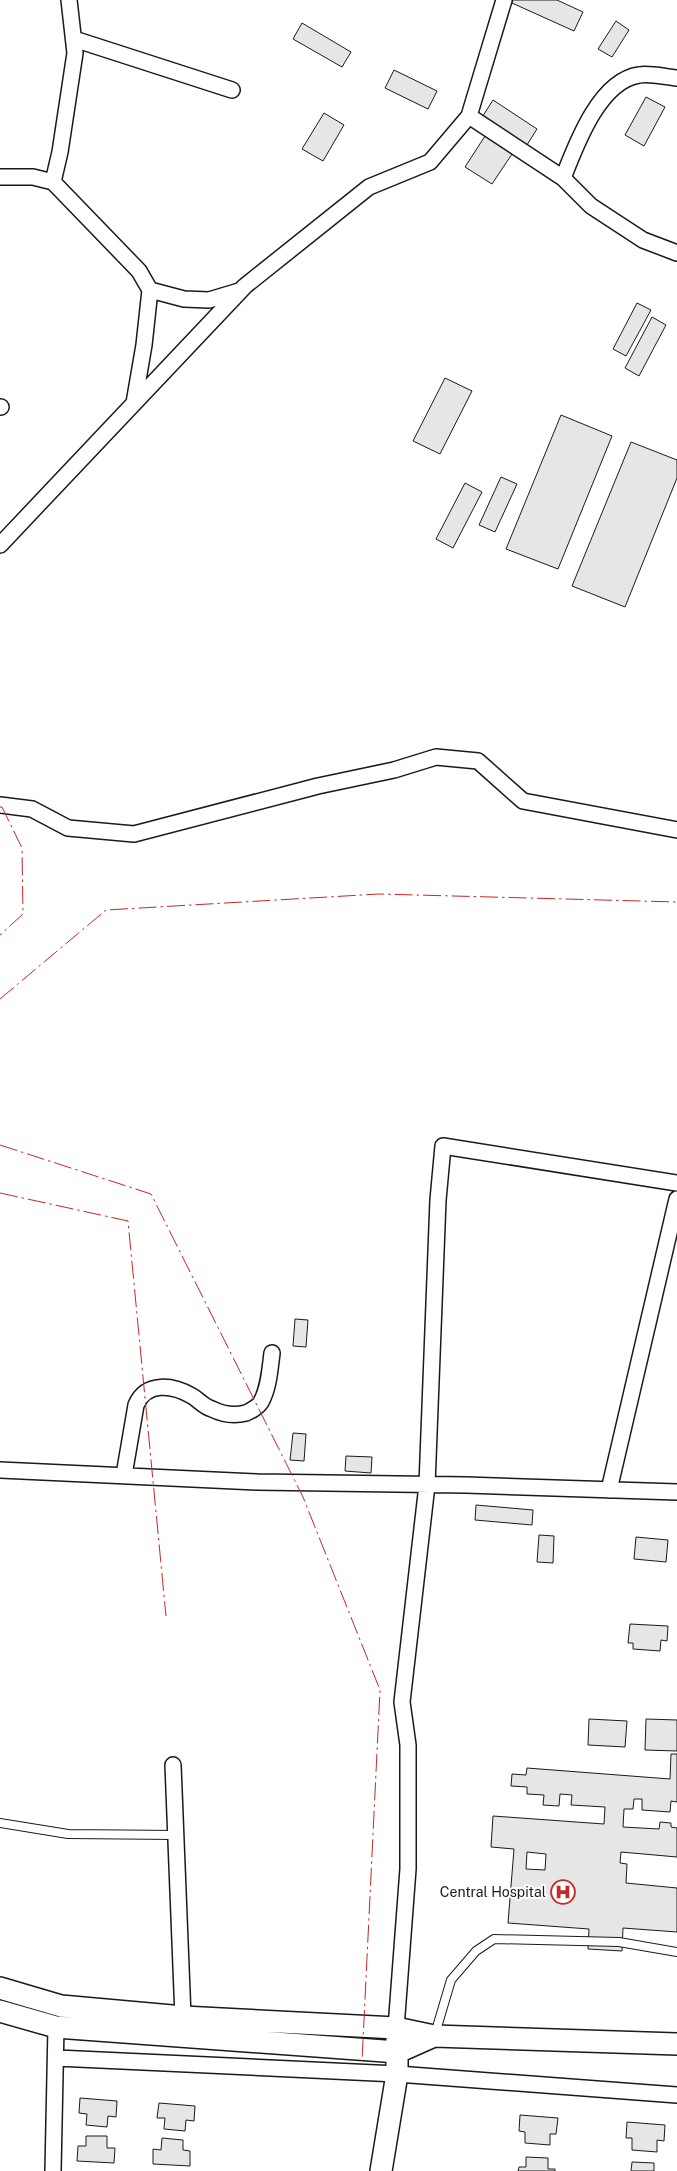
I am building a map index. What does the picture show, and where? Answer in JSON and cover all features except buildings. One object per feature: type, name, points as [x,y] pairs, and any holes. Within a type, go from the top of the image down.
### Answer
[{"type":"street","points":[[53,182],[60,152],[75,53],[69,0]]},
{"type":"street","points":[[2,538],[240,291],[368,187],[430,162],[469,116],[504,0]]},
{"type":"street","points":[[74,39],[232,90]]},
{"type":"street","points":[[563,178],[572,154],[597,106],[619,81],[640,74],[677,78]]},
{"type":"street","points":[[469,116],[563,178],[592,206],[643,240],[677,253]]},
{"type":"street","points":[[0,177],[33,178],[53,182],[139,271],[150,290],[144,345],[134,403]]},
{"type":"street","points":[[150,290],[184,299],[209,300],[240,291]]},
{"type":"street","points":[[0,805],[32,809],[68,828],[134,834],[318,786],[394,770],[436,757],[478,760],[523,801],[677,830]]},
{"type":"street","points":[[381,2171],[397,2074],[396,2028],[408,1869],[408,1745],[402,1702],[427,1485],[438,1200],[443,1146],[677,1183]]},
{"type":"street","points":[[609,1490],[677,1199]]},
{"type":"street","points":[[124,1475],[136,1405],[140,1397],[147,1390],[160,1387],[180,1390],[209,1409],[223,1413],[238,1414],[249,1412],[261,1403],[267,1386],[272,1353]]},
{"type":"street","points":[[0,1470],[257,1482],[677,1492]]},
{"type":"street","points":[[174,1765],[183,2017]]},
{"type":"street","points":[[0,1988],[61,2006],[183,2017],[396,2028],[434,2036],[677,2044]]},
{"type":"street","points":[[0,2011],[56,2027],[398,2052],[434,2036]]},
{"type":"street","points":[[53,2171],[57,2058],[56,2027]]},
{"type":"street","points":[[57,2058],[397,2074],[677,2095]]},
{"type":"lane","points":[[0,1823],[68,1834],[176,1835]]},
{"type":"lane","points":[[434,2036],[451,1980],[476,1951],[494,1939],[619,1942],[677,1952]]},
{"type":"power","points":[[0,807],[2,807],[22,848],[23,914],[0,935]]},
{"type":"power","points":[[0,999],[106,910],[379,894],[677,902]]},
{"type":"power","points":[[0,1145],[151,1194],[303,1497],[380,1690],[362,2061]]},
{"type":"power","points":[[0,1193],[128,1221],[166,1616]]},
{"type":"place","name":"Central Hospital","points":[[563,1892]]}]
